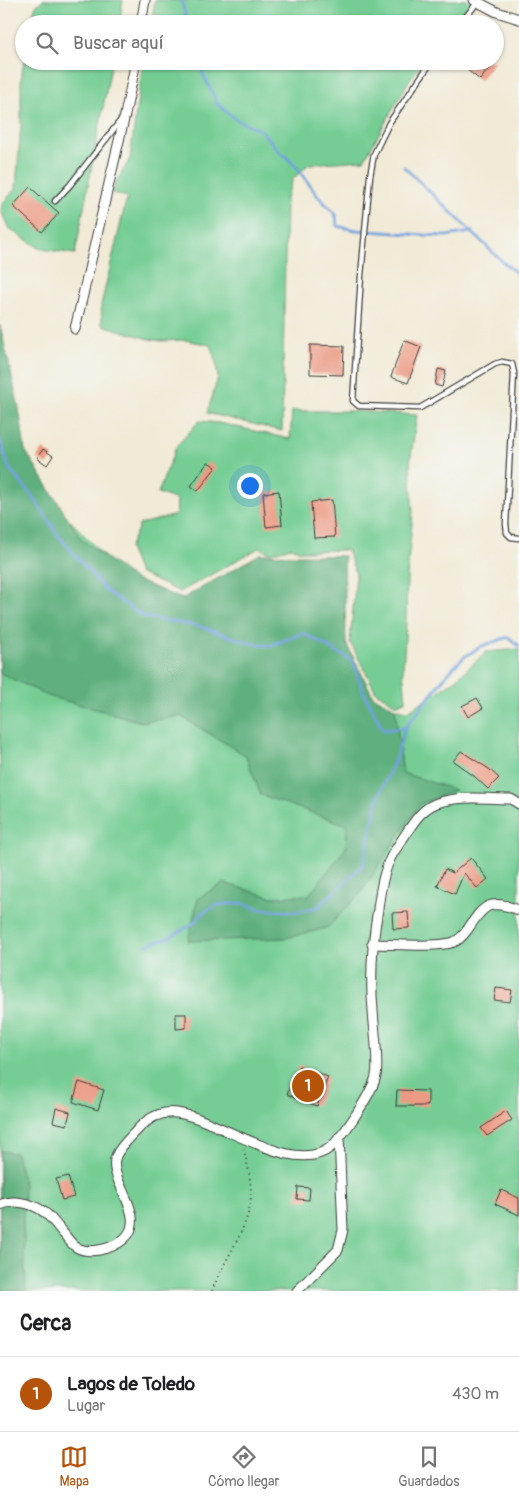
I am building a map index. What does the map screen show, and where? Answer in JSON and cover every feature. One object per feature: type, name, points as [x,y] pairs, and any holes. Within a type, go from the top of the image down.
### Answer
[{"type":"street","points":[[142,15],[145,0]]},
{"type":"street","points":[[476,1],[519,19]]},
{"type":"street","points":[[75,330],[134,70]]},
{"type":"street","points":[[0,1205],[24,1202],[44,1212],[76,1247],[91,1250],[105,1249],[124,1239],[131,1228],[131,1216],[129,1205],[115,1172],[115,1158],[121,1148],[148,1119],[161,1114],[176,1113],[188,1116],[240,1137],[302,1157],[317,1154],[330,1148],[347,1128],[376,1076],[372,997],[372,944],[381,888],[390,860],[419,814],[435,804],[452,799],[511,799],[519,804]]},
{"type":"street","points":[[372,944],[453,942],[460,939],[483,908],[497,905],[519,910]]},
{"type":"street","points":[[297,1291],[338,1250],[341,1244],[343,1222],[339,1137]]},
{"type":"lane","points":[[466,15],[476,1]]},
{"type":"lane","points":[[426,70],[390,123],[374,154],[370,176],[353,401],[362,406],[420,408],[495,364],[502,362],[512,364],[514,372],[506,524],[507,533],[511,537],[519,538]]},
{"type":"lane","points":[[55,201],[70,185],[125,115]]},
{"type":"path","points":[[212,1291],[240,1233],[250,1205],[250,1180],[240,1137]]},
{"type":"green space","points":[[42,0],[123,0],[120,15],[33,15],[35,7]]},
{"type":"green space","points":[[155,0],[467,0],[471,3],[461,15],[152,15]]},
{"type":"green space","points":[[22,70],[110,70],[75,254],[41,249],[9,229],[1,211],[2,204],[16,188],[21,125]]},
{"type":"green space","points":[[142,70],[417,70],[364,160],[309,164],[293,179],[286,198],[282,431],[207,413],[218,378],[216,362],[210,345],[186,340],[161,341],[149,339],[102,325],[101,305],[127,197],[112,193],[130,158]]},
{"type":"green space","points":[[0,325],[19,408],[25,450],[81,539],[134,579],[182,599],[260,554],[344,556],[346,643],[373,696],[395,708],[403,773],[455,790],[420,804],[360,894],[327,928],[286,938],[188,941],[198,898],[224,883],[271,897],[309,895],[346,848],[347,825],[261,795],[245,755],[180,716],[142,722],[48,696],[0,673]]},
{"type":"green space","points":[[292,411],[354,411],[417,415],[410,462],[413,512],[407,576],[403,672],[406,700],[396,705],[376,692],[350,642],[356,574],[347,550],[301,551],[291,547],[270,553],[259,548],[180,592],[139,573],[129,548],[140,524],[176,515],[177,500],[158,493],[176,447],[199,421],[219,423],[290,439]]},
{"type":"green space","points":[[0,444],[14,454],[68,518],[122,575],[379,706],[408,711],[454,681],[486,652],[519,649],[519,1291],[0,1291]]},
{"type":"green space","points":[[0,1151],[16,1153],[24,1184],[23,1223],[26,1291],[0,1291]]},
{"type":"building","points":[[467,70],[488,70],[480,80]]},
{"type":"building","points":[[30,187],[59,213],[42,232],[13,206]]},
{"type":"building","points":[[404,340],[421,347],[408,383],[391,377]]},
{"type":"building","points":[[310,345],[344,346],[343,375],[310,374]]},
{"type":"building","points":[[438,369],[446,371],[442,387],[435,385]]},
{"type":"building","points":[[43,449],[53,456],[47,465],[37,458]]},
{"type":"building","points":[[208,462],[216,467],[198,491],[191,486]]},
{"type":"building","points":[[279,491],[282,525],[266,527],[263,493]]},
{"type":"building","points":[[332,500],[335,537],[314,538],[311,502]]},
{"type":"building","points":[[477,698],[483,708],[468,717],[462,706]]},
{"type":"building","points":[[461,751],[489,769],[499,778],[488,789],[453,761]]},
{"type":"building","points":[[471,858],[488,879],[477,888],[464,873],[455,894],[437,886],[445,869],[453,873]]},
{"type":"building","points":[[408,912],[409,928],[393,929],[392,913]]},
{"type":"building","points":[[496,988],[512,990],[510,1002],[494,1000]]},
{"type":"building","points":[[176,1014],[186,1014],[186,1028],[176,1029]]},
{"type":"building","points":[[299,1066],[328,1077],[317,1106],[287,1094]]},
{"type":"building","points":[[79,1082],[104,1090],[98,1110],[73,1102]]},
{"type":"building","points":[[397,1090],[428,1091],[428,1106],[396,1106]]},
{"type":"building","points":[[56,1108],[70,1112],[67,1125],[53,1122]]},
{"type":"building","points":[[506,1111],[512,1120],[487,1136],[481,1128]]},
{"type":"building","points":[[68,1176],[74,1197],[62,1200],[56,1179]]},
{"type":"building","points":[[298,1187],[310,1188],[309,1200],[297,1199]]},
{"type":"building","points":[[501,1190],[519,1198],[519,1215],[495,1204]]},
{"type":"waterway","points":[[181,0],[185,15]]},
{"type":"waterway","points":[[201,70],[218,105],[237,120],[262,131],[279,151],[295,165],[318,196],[336,215],[337,226],[356,230],[423,235],[446,236],[472,232]]},
{"type":"waterway","points":[[404,167],[504,263],[519,275]]},
{"type":"waterway","points":[[0,440],[9,468],[36,501],[57,534],[106,591],[144,617],[198,626],[250,643],[269,646],[303,633],[353,661],[363,691],[383,730],[405,728]]},
{"type":"waterway","points":[[147,945],[170,937],[193,924],[204,912],[217,905],[241,903],[260,909],[297,912],[318,907],[363,865],[378,797],[395,760],[405,728],[448,673],[464,657],[482,646],[508,637],[519,646]]},
{"type":"place","name":"Lagos de Toledo","points":[[308,1086]]}]
